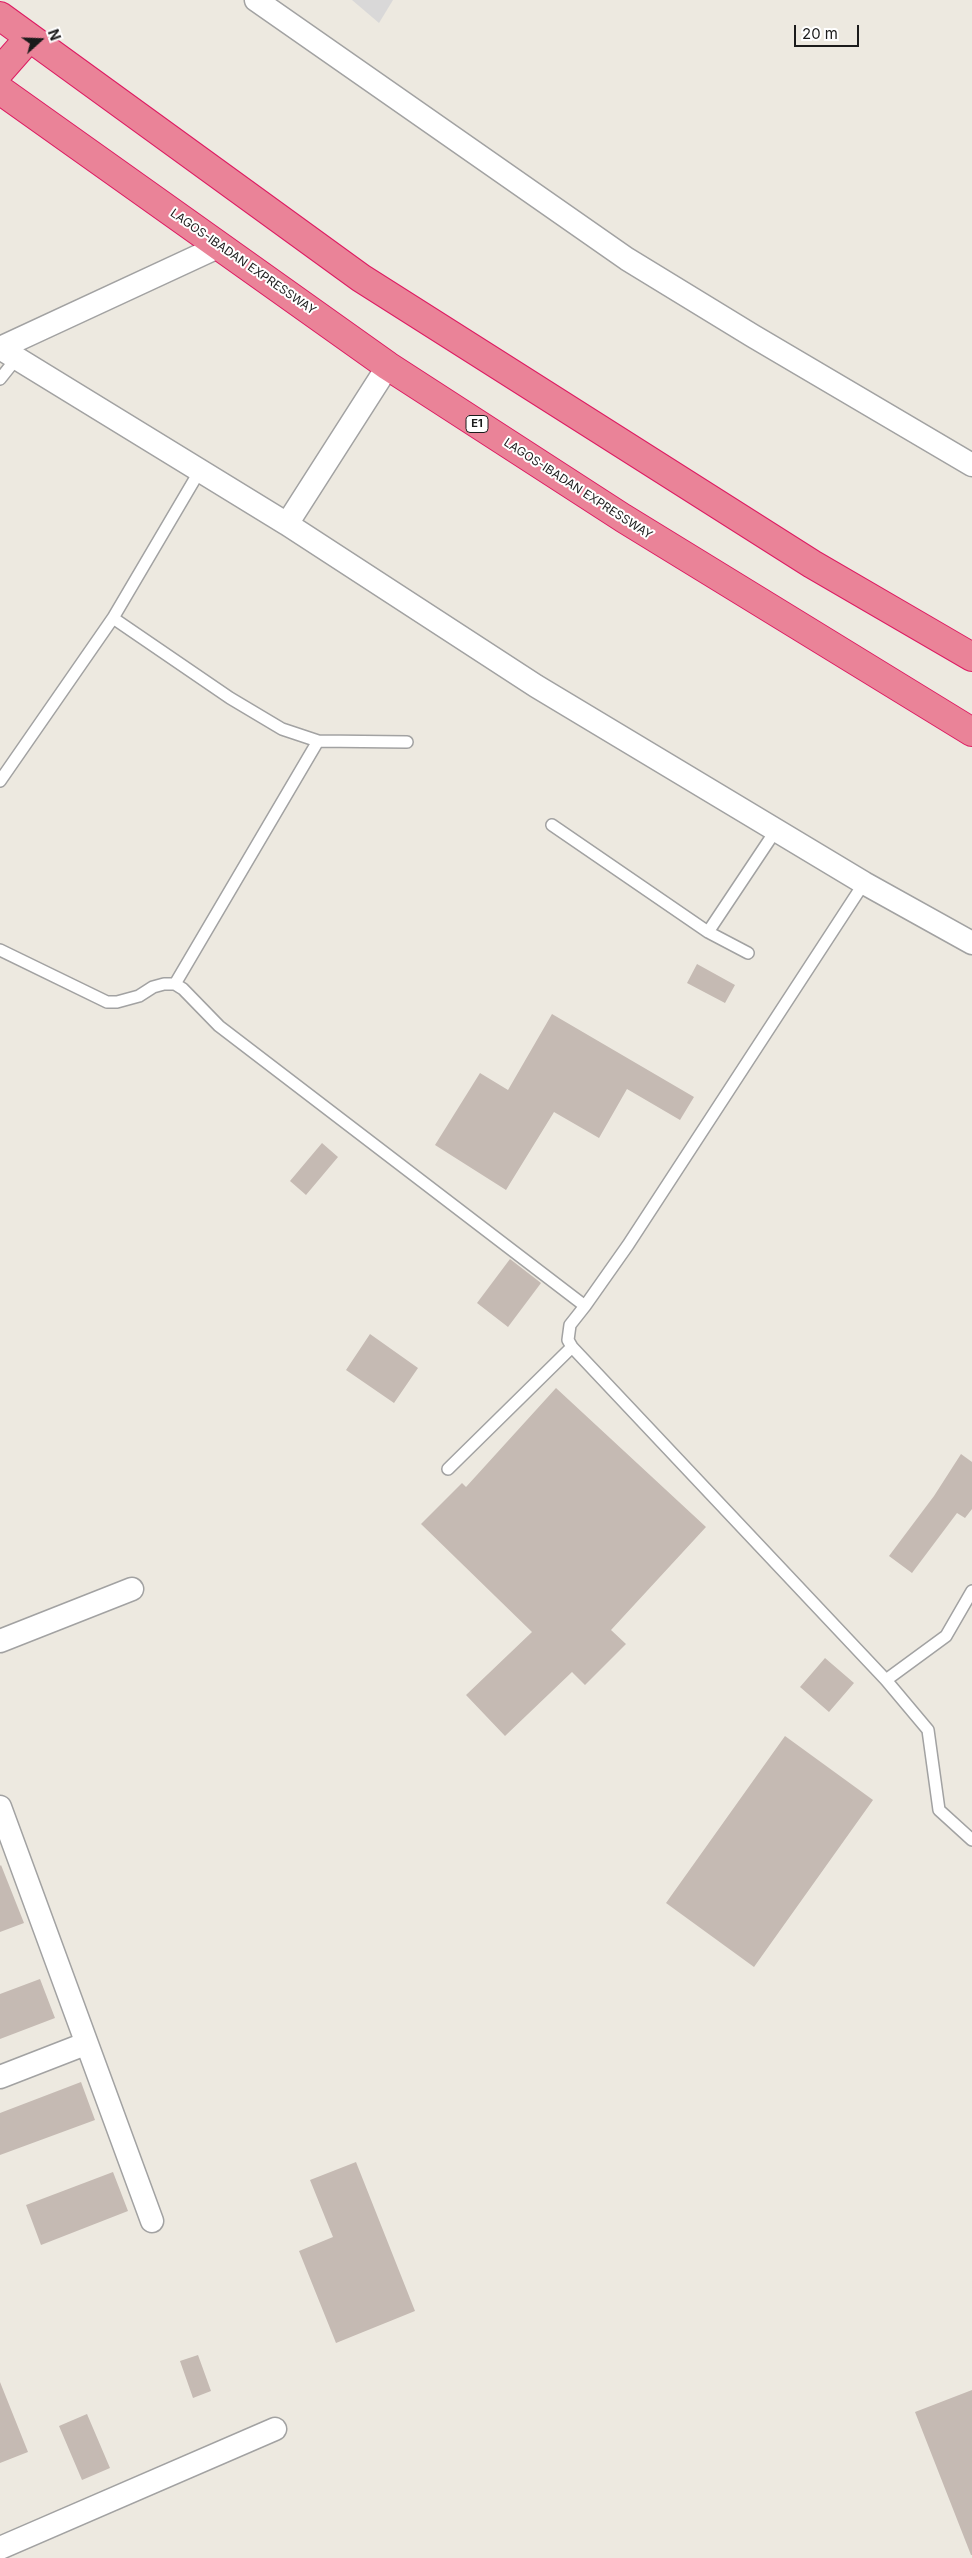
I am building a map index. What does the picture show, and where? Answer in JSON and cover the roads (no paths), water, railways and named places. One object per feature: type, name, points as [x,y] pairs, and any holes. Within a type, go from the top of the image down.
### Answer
[{"type":"highway","points":[[0,16],[361,278],[804,559],[972,657]]},
{"type":"highway","points":[[0,71],[29,38]]},
{"type":"highway","name":"LAGOS-IBADAN EXPRESSWAY","points":[[0,90],[388,366],[623,518],[972,732]]},
{"type":"street","points":[[256,0],[627,259],[753,336],[972,465]]},
{"type":"street","points":[[5,352],[220,246]]},
{"type":"street","points":[[5,352],[287,524],[536,686],[864,883],[972,943]]},
{"type":"street","points":[[287,524],[388,366]]},
{"type":"street","points":[[0,1641],[132,1589]]},
{"type":"street","points":[[0,1807],[8,1851],[85,2044],[152,2222]]},
{"type":"street","points":[[0,2077],[85,2044]]},
{"type":"street","points":[[0,2548],[275,2429]]},
{"type":"lane","points":[[0,378],[5,352]]},
{"type":"lane","points":[[0,781],[113,618],[199,472]]},
{"type":"lane","points":[[113,618],[230,698],[282,729],[318,741],[407,742]]},
{"type":"lane","points":[[175,984],[318,741]]},
{"type":"lane","points":[[552,825],[708,932],[748,953]]},
{"type":"lane","points":[[708,932],[776,830]]},
{"type":"lane","points":[[864,883],[628,1245],[570,1326],[568,1340],[572,1347],[886,1680],[928,1730],[940,1810],[972,1840]]},
{"type":"lane","points":[[0,950],[107,1002],[117,1002],[138,996],[153,987],[175,984],[184,989],[220,1026],[585,1306]]},
{"type":"lane","points":[[448,1469],[572,1347]]},
{"type":"lane","points":[[886,1680],[946,1636],[972,1591]]}]
